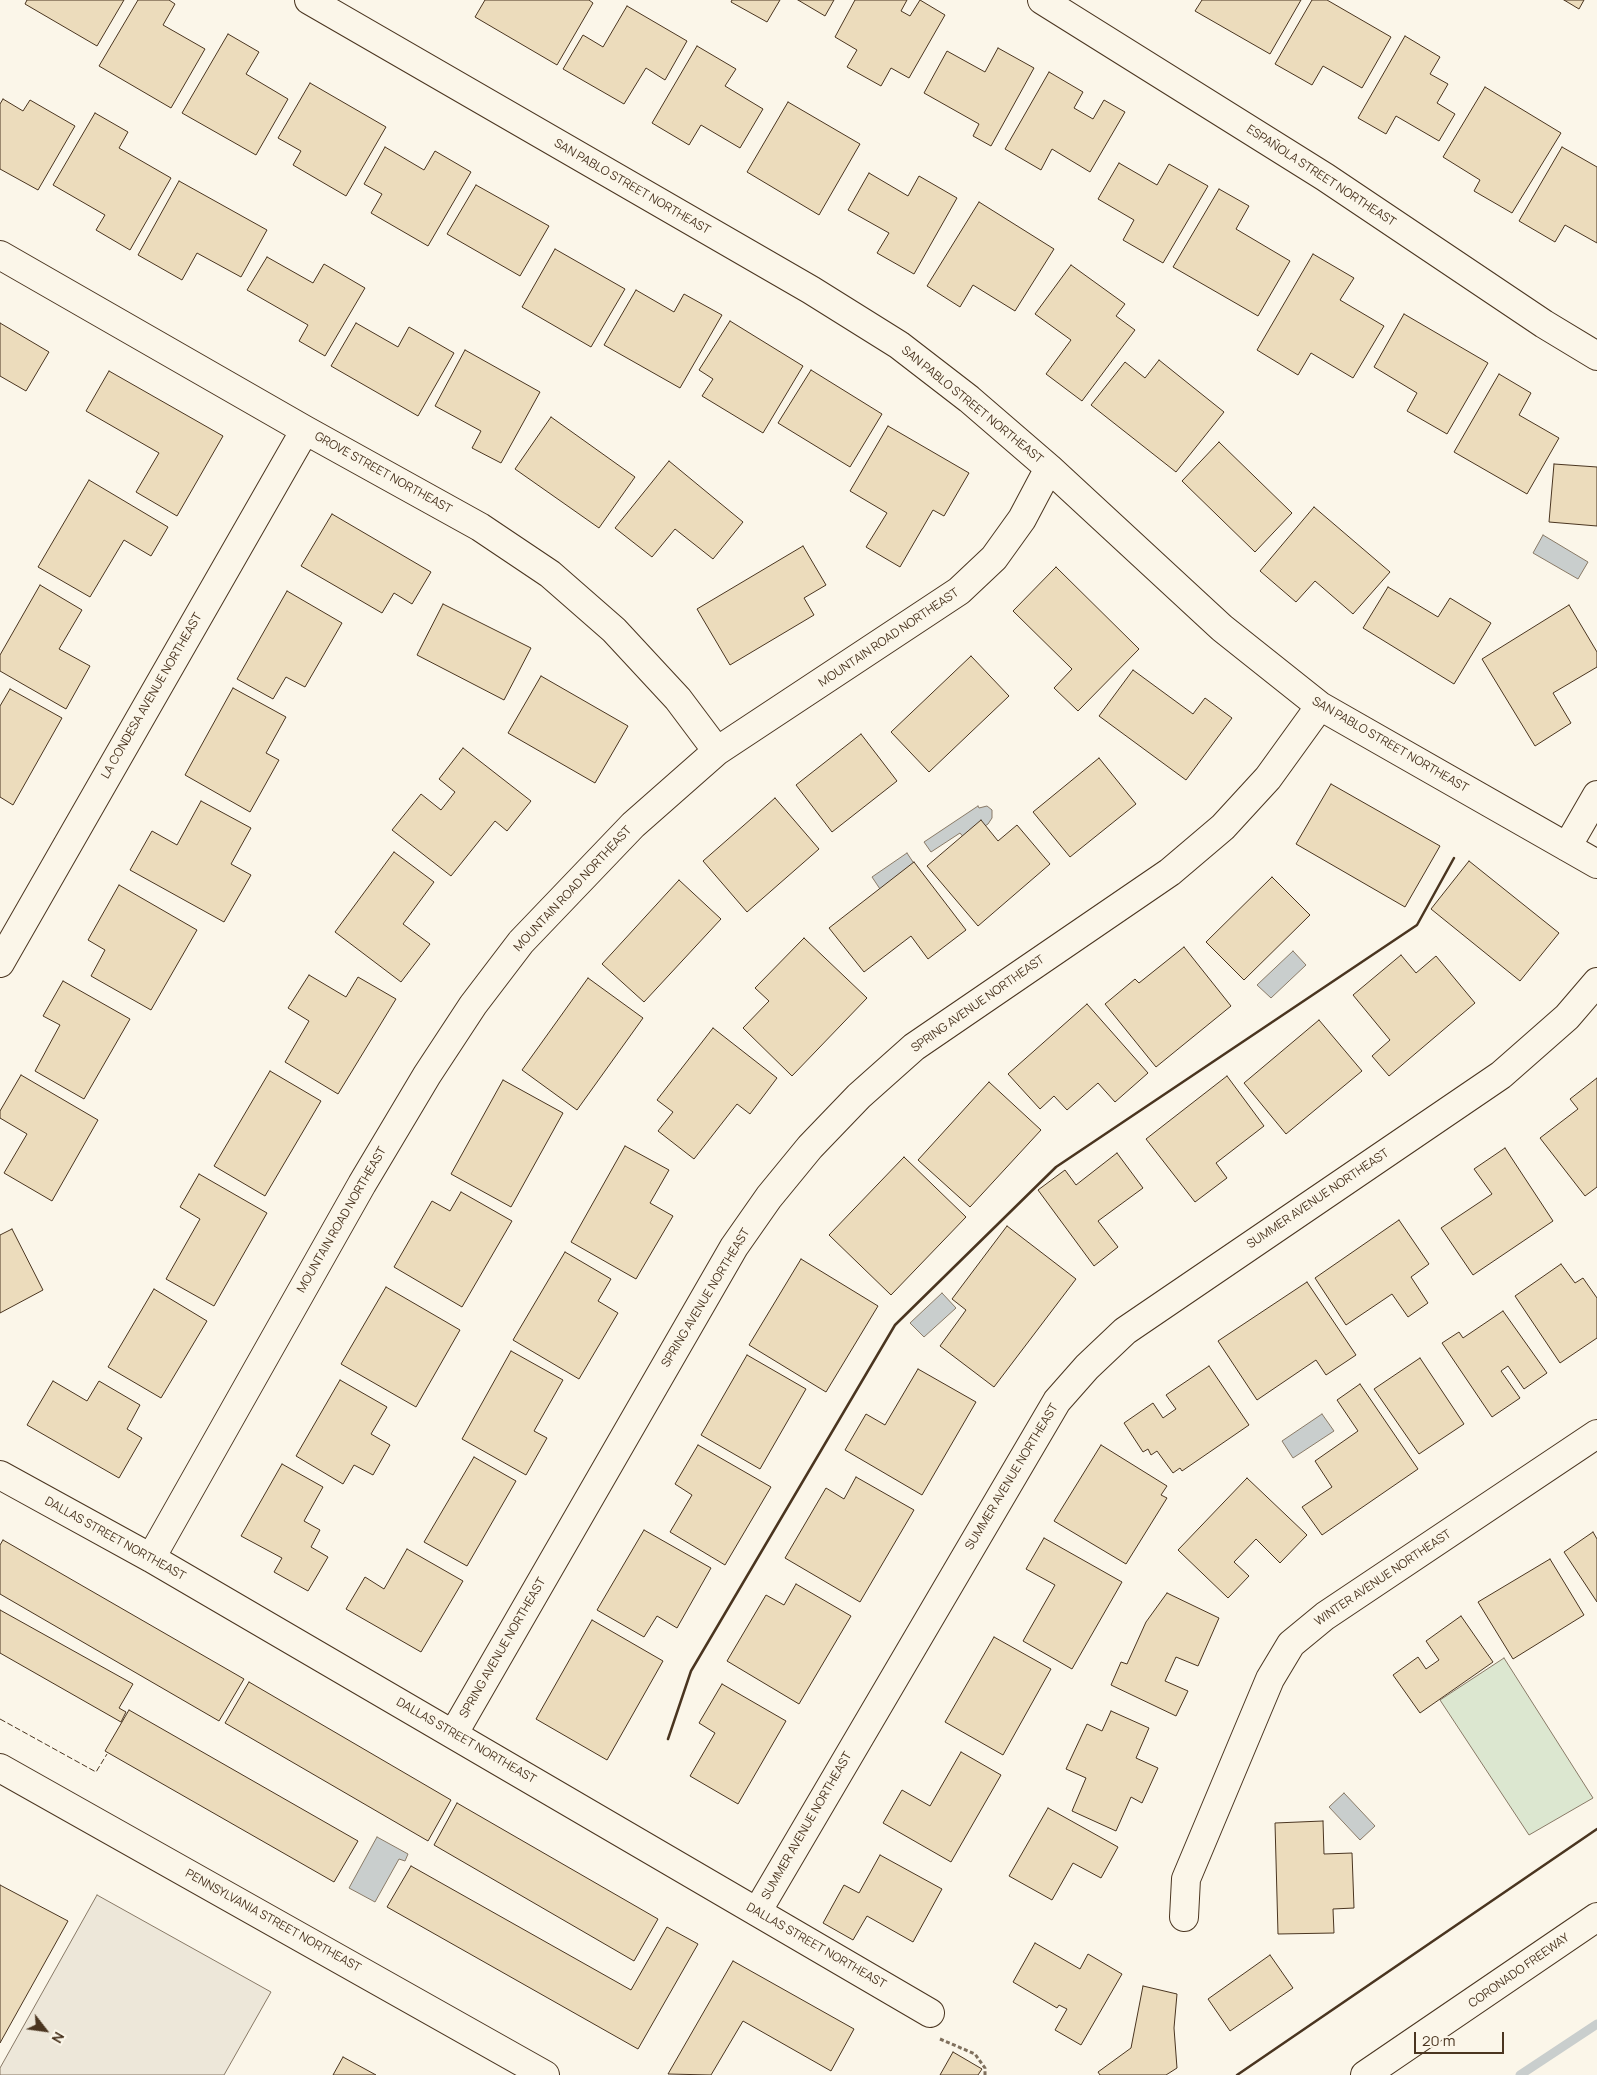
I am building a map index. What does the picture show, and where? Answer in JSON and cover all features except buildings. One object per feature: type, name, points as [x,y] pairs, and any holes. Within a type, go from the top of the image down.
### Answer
[{"type":"main road","name":"SAN PABLO STREET NORTHEAST","points":[[309,0],[811,290],[883,335],[968,399],[1049,468],[1222,628],[1320,706],[1597,864]]},
{"type":"main road","name":"ESPAÑOLA STREET NORTHEAST","points":[[1042,0],[1324,177],[1544,324],[1597,356]]},
{"type":"main road","name":"GROVE STREET NORTHEAST","points":[[0,255],[305,430],[480,526],[550,574],[620,637],[678,699],[718,752]]},
{"type":"main road","name":"LA CONDESA AVENUE NORTHEAST","points":[[0,963],[305,430]]},
{"type":"main road","name":"MOUNTAIN ROAD NORTHEAST","points":[[151,1558],[362,1184],[427,1075],[473,1005],[521,942],[633,825],[718,752],[960,591],[994,558],[1022,519],[1049,468]]},
{"type":"main road","name":"SPRING AVENUE NORTHEAST","points":[[454,1733],[734,1247],[769,1197],[810,1147],[859,1096],[914,1047],[1170,872],[1222,827],[1268,778],[1320,706]]},
{"type":"main road","points":[[1567,847],[1597,795]]},
{"type":"main road","name":"SUMMER AVENUE NORTHEAST","points":[[757,1912],[1056,1401],[1087,1367],[1125,1331],[1501,1075],[1566,1017],[1597,982]]},
{"type":"main road","name":"WINTER AVENUE NORTHEAST","points":[[1184,1917],[1186,1879],[1270,1679],[1291,1644],[1325,1616],[1597,1434]]},
{"type":"main road","name":"DALLAS STREET NORTHEAST","points":[[0,1475],[151,1558],[454,1733],[757,1912],[931,2024]]},
{"type":"main road","name":"PENNSYLVANIA STREET NORTHEAST","points":[[0,1768],[545,2075]]},
{"type":"main road","name":"CORONADO FREEWAY","points":[[1365,2075],[1597,1917]]},
{"type":"path","points":[[931,2024],[974,2054],[985,2068],[985,2075]]},
{"type":"green space","points":[[1504,1658],[1593,1798],[1529,1835],[1440,1700]]},
{"type":"shaded area","points":[[1543,535],[1588,562],[1578,579],[1533,553]]},
{"type":"shaded area","points":[[978,806],[979,808],[987,806],[992,810],[992,818],[988,824],[965,839],[960,833],[931,852],[924,842]]},
{"type":"shaded area","points":[[907,853],[917,868],[882,892],[872,877]]},
{"type":"shaded area","points":[[1293,951],[1306,965],[1271,998],[1257,985]]},
{"type":"shaded area","points":[[942,1293],[956,1308],[924,1337],[910,1323]]},
{"type":"shaded area","points":[[1322,1414],[1334,1431],[1293,1458],[1282,1441]]},
{"type":"shaded area","points":[[1344,1793],[1375,1826],[1360,1840],[1329,1807]]},
{"type":"shaded area","points":[[377,1837],[408,1854],[405,1861],[399,1859],[375,1902],[349,1888]]},
{"type":"shaded area","points":[[97,1895],[271,1992],[224,2075],[0,2075],[0,2068]]},
{"type":"waterway","points":[[1520,2075],[1597,2024]]},
{"type":"fence","points":[[0,1719],[96,1772],[107,1754]]},
{"type":"wall","points":[[668,1739],[691,1671],[895,1325],[1056,1167],[1417,925],[1454,858]]},
{"type":"wall","points":[[1237,2075],[1597,1829]]}]
